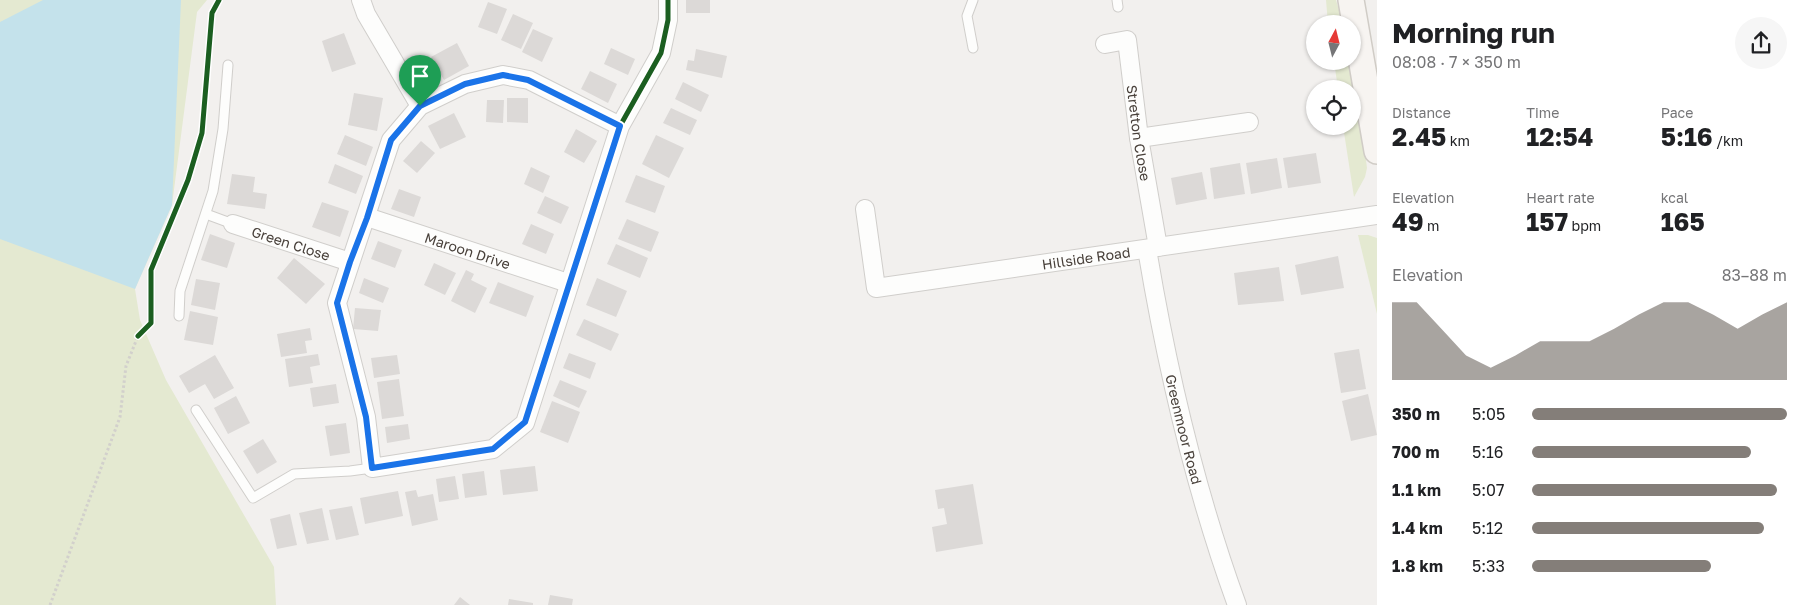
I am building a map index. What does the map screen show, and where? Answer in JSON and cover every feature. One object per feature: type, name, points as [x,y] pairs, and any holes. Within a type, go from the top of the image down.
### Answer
[{"type":"main road","points":[[1351,0],[1377,151]]},
{"type":"street","points":[[361,0],[366,14],[420,106]]},
{"type":"street","points":[[620,126],[528,80],[503,75],[465,84],[420,106],[391,140],[367,218],[337,303],[366,417],[372,468],[493,449],[525,422],[568,283],[620,126],[660,53],[668,20],[668,0]]},
{"type":"street","name":"Stretton Close","points":[[1105,44],[1127,40],[1153,248]]},
{"type":"street","points":[[1139,138],[1249,122]]},
{"type":"street","name":"Hillside Road","points":[[864,209],[876,288],[1377,215]]},
{"type":"street","name":"Maroon Drive","points":[[367,218],[568,283]]},
{"type":"street","name":"Green Close","points":[[233,224],[350,262]]},
{"type":"street","name":"Greenmoor Road","points":[[1153,248],[1162,338],[1193,461],[1237,605]]},
{"type":"lane","points":[[972,48],[967,16],[973,0]]},
{"type":"lane","points":[[179,316],[180,291],[213,191],[223,129],[228,65]]},
{"type":"lane","points":[[206,214],[233,224]]},
{"type":"lane","points":[[196,410],[253,498],[294,474],[372,468]]},
{"type":"path","points":[[50,605],[120,417],[126,366],[138,336],[145,330]]},
{"type":"green space","points":[[0,0],[207,0],[197,12],[172,205],[135,289],[140,320],[166,380],[274,567],[276,605],[0,605]]},
{"type":"green space","points":[[1326,0],[1336,0],[1340,15],[1327,15]]},
{"type":"green space","points":[[1335,70],[1354,70],[1355,80],[1337,80]]},
{"type":"green space","points":[[1361,122],[1367,168],[1365,177],[1354,197],[1344,135],[1361,135]]},
{"type":"green space","points":[[1358,235],[1368,235],[1377,238],[1377,314]]},
{"type":"water","points":[[43,0],[181,0],[172,205],[135,289],[0,239],[0,22]]},
{"type":"building","points":[[686,0],[710,0],[710,13],[686,13]]},
{"type":"building","points":[[488,2],[507,9],[497,34],[478,27]]},
{"type":"building","points":[[513,14],[533,23],[521,49],[501,40]]},
{"type":"building","points":[[533,29],[553,38],[542,62],[522,52]]},
{"type":"building","points":[[344,33],[356,64],[332,72],[322,41]]},
{"type":"building","points":[[457,43],[469,66],[444,80],[431,57]]},
{"type":"building","points":[[611,48],[635,59],[628,75],[604,64]]},
{"type":"building","points":[[696,49],[727,56],[722,78],[686,70],[688,60],[694,61]]},
{"type":"building","points":[[423,62],[434,85],[416,94],[405,71]]},
{"type":"building","points":[[590,71],[617,84],[608,103],[581,89]]},
{"type":"building","points":[[683,82],[709,95],[701,112],[675,99]]},
{"type":"building","points":[[354,93],[383,98],[377,131],[348,125]]},
{"type":"building","points":[[507,98],[528,98],[528,123],[507,122]]},
{"type":"building","points":[[487,100],[504,100],[503,123],[486,122]]},
{"type":"building","points":[[671,108],[697,120],[690,135],[663,123]]},
{"type":"building","points":[[454,113],[466,137],[440,149],[428,126]]},
{"type":"building","points":[[576,129],[597,141],[584,163],[564,152]]},
{"type":"building","points":[[345,135],[373,147],[366,166],[337,154]]},
{"type":"building","points":[[656,135],[684,148],[669,178],[642,164]]},
{"type":"building","points":[[421,141],[435,153],[417,173],[403,161]]},
{"type":"building","points":[[1316,153],[1321,183],[1288,188],[1283,158]]},
{"type":"building","points":[[1277,158],[1282,188],[1251,194],[1246,163]]},
{"type":"building","points":[[1240,163],[1245,194],[1214,199],[1210,168]]},
{"type":"building","points":[[335,164],[363,176],[356,194],[328,183]]},
{"type":"building","points":[[531,167],[550,176],[543,193],[524,184]]},
{"type":"building","points":[[1202,172],[1207,199],[1176,205],[1171,178]]},
{"type":"building","points":[[232,174],[255,177],[253,192],[267,194],[265,209],[227,204]]},
{"type":"building","points":[[636,175],[665,186],[655,213],[625,202]]},
{"type":"building","points":[[399,189],[421,197],[414,217],[391,209]]},
{"type":"building","points":[[545,196],[569,207],[561,224],[537,213]]},
{"type":"building","points":[[322,202],[349,211],[340,237],[312,227]]},
{"type":"building","points":[[627,219],[659,232],[651,252],[618,239]]},
{"type":"building","points":[[531,224],[554,234],[546,254],[522,244]]},
{"type":"building","points":[[210,234],[235,243],[227,268],[201,260]]},
{"type":"building","points":[[378,241],[402,250],[395,268],[371,259]]},
{"type":"building","points":[[616,244],[648,258],[640,278],[607,264]]},
{"type":"building","points":[[1338,256],[1344,288],[1301,295],[1295,265]]},
{"type":"building","points":[[294,258],[325,284],[306,304],[277,278]]},
{"type":"building","points":[[434,263],[456,273],[445,295],[424,285]]},
{"type":"building","points":[[1279,267],[1284,301],[1238,305],[1234,273]]},
{"type":"building","points":[[466,270],[474,274],[471,280],[487,288],[475,313],[451,301]]},
{"type":"building","points":[[364,278],[389,288],[383,303],[359,293]]},
{"type":"building","points":[[597,278],[627,291],[616,317],[586,305]]},
{"type":"building","points":[[196,279],[220,283],[215,310],[191,305]]},
{"type":"building","points":[[498,282],[534,296],[526,317],[489,303]]},
{"type":"building","points":[[355,308],[381,310],[378,331],[353,329]]},
{"type":"building","points":[[190,311],[218,317],[213,345],[184,340]]},
{"type":"building","points":[[584,319],[619,334],[611,351],[576,335]]},
{"type":"building","points":[[310,328],[312,340],[305,341],[307,353],[281,357],[277,334]]},
{"type":"building","points":[[1359,349],[1366,389],[1341,393],[1334,353]]},
{"type":"building","points":[[569,353],[596,363],[590,379],[563,368]]},
{"type":"building","points":[[318,354],[320,365],[310,367],[313,383],[289,387],[285,359]]},
{"type":"building","points":[[215,355],[234,388],[214,399],[205,384],[189,393],[179,376]]},
{"type":"building","points":[[397,355],[400,374],[374,378],[371,358]]},
{"type":"building","points":[[399,379],[404,416],[382,419],[377,382]]},
{"type":"building","points":[[560,380],[587,391],[579,408],[553,396]]},
{"type":"building","points":[[336,384],[339,403],[313,407],[310,388]]},
{"type":"building","points":[[1368,394],[1377,435],[1351,441],[1342,401]]},
{"type":"building","points":[[236,396],[250,423],[228,434],[214,408]]},
{"type":"building","points":[[552,401],[580,412],[568,443],[540,432]]},
{"type":"building","points":[[346,423],[350,453],[330,456],[325,426]]},
{"type":"building","points":[[408,424],[410,439],[387,443],[385,427]]},
{"type":"building","points":[[263,439],[277,462],[257,474],[243,451]]},
{"type":"building","points":[[535,466],[538,491],[503,495],[500,470]]},
{"type":"building","points":[[484,471],[487,495],[465,498],[462,474]]},
{"type":"building","points":[[455,476],[459,499],[439,502],[436,479]]},
{"type":"building","points":[[973,484],[983,544],[936,552],[932,527],[947,524],[944,508],[938,509],[935,490]]},
{"type":"building","points":[[416,490],[418,497],[433,494],[438,520],[412,526],[405,492]]},
{"type":"building","points":[[398,491],[403,516],[365,524],[360,498]]},
{"type":"building","points":[[352,506],[359,535],[336,540],[329,510]]},
{"type":"building","points":[[322,508],[329,540],[307,544],[299,513]]},
{"type":"building","points":[[290,514],[297,545],[277,549],[270,519]]},
{"type":"building","points":[[550,595],[573,599],[572,605],[548,605]]},
{"type":"building","points":[[460,597],[470,605],[454,605]]},
{"type":"building","points":[[509,599],[533,603],[533,605],[508,605]]},
{"type":"cycle path","points":[[138,336],[151,323],[151,270],[188,180],[202,133],[212,13],[219,0]]},
{"type":"cycle path","points":[[620,126],[529,80],[503,75],[465,84],[420,106],[391,140],[337,303],[366,417],[372,468],[493,449],[525,423],[620,126],[661,53],[668,20],[668,0]]},
{"type":"route","points":[[503,75],[517,76],[620,126],[525,422],[493,449],[372,468],[366,417],[337,303],[367,218],[391,140],[420,106],[465,84],[503,75]]}]
